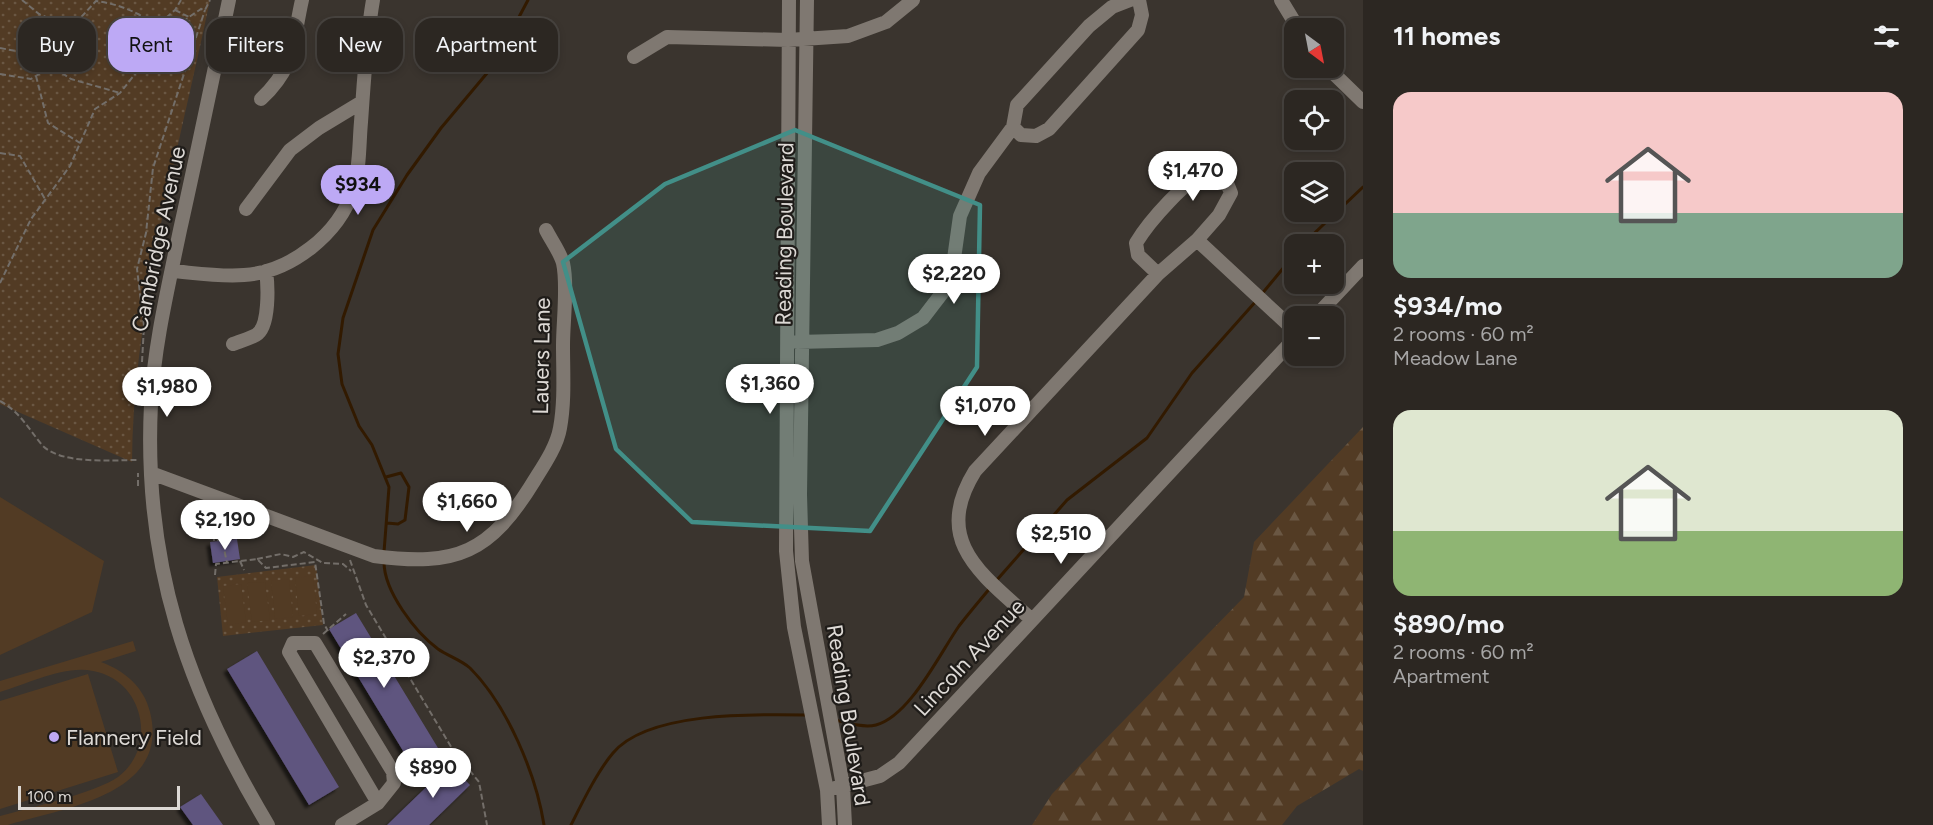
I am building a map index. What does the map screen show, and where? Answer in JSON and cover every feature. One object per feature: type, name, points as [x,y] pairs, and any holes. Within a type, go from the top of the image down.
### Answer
[{"type":"street","name":"Cambridge Avenue","points":[[229,0],[172,271],[153,382],[151,473],[163,573],[184,654],[221,742],[268,825]]},
{"type":"street","points":[[261,99],[278,82],[290,60],[302,0]]},
{"type":"street","points":[[172,271],[244,275],[266,271],[291,261],[339,220],[353,190],[373,0]]},
{"type":"street","name":"Reading Boulevard","points":[[789,0],[786,551],[794,627],[827,790],[828,825]]},
{"type":"street","name":"Reading Boulevard","points":[[807,0],[804,342],[800,495],[802,561],[843,786],[845,825]]},
{"type":"street","points":[[634,57],[667,37],[788,40],[860,33],[886,22],[913,0]]},
{"type":"street","points":[[786,342],[877,340],[898,333],[923,318],[942,295],[952,273],[960,216],[971,189],[987,162],[1013,128],[1017,105],[1089,26],[1112,7],[1130,0]]},
{"type":"street","points":[[1013,128],[1021,135],[1036,136],[1049,129],[1138,30],[1142,15],[1139,0]]},
{"type":"street","points":[[1281,0],[1292,18]]},
{"type":"street","points":[[1338,78],[1363,102]]},
{"type":"street","points":[[246,209],[290,150],[319,128],[362,102]]},
{"type":"street","points":[[1032,620],[977,570],[968,557],[959,536],[959,503],[975,471],[1158,274],[1197,240],[1219,214],[1231,193],[1225,178],[1210,171],[1191,181],[1143,231],[1136,243],[1138,255],[1158,274]]},
{"type":"street","name":"Lauers Lane","points":[[151,473],[374,556],[400,559],[448,557],[485,540],[516,510],[545,462],[560,430],[563,400],[563,269],[546,230]]},
{"type":"street","points":[[1197,240],[1284,321]]},
{"type":"street","points":[[1325,306],[1363,266]]},
{"type":"street","points":[[233,344],[256,335],[262,330],[269,294],[266,271]]},
{"type":"street","name":"Lincoln Avenue","points":[[827,790],[880,776],[898,763],[1284,350]]},
{"type":"street","points":[[342,825],[378,802],[394,783],[393,772],[315,643],[293,642],[289,652],[378,802]]},
{"type":"path","points":[[22,0],[39,14],[48,18]]},
{"type":"path","points":[[166,18],[175,10],[181,0]]},
{"type":"path","points":[[141,366],[144,326],[137,268],[146,232],[153,168],[210,0]]},
{"type":"path","points":[[80,18],[96,1],[111,3],[140,18]]},
{"type":"path","points":[[175,10],[189,17],[201,9],[205,10]]},
{"type":"path","points":[[0,48],[21,52],[39,14]]},
{"type":"path","points":[[0,74],[31,79],[39,72]]},
{"type":"path","points":[[60,72],[71,79],[120,93]]},
{"type":"path","points":[[0,283],[28,225],[70,166],[97,106],[120,93],[137,72]]},
{"type":"path","points":[[36,76],[48,123],[80,143]]},
{"type":"path","points":[[0,153],[20,156],[45,200]]},
{"type":"path","points":[[0,401],[19,414],[43,445],[53,453],[83,459],[138,460]]},
{"type":"path","points":[[138,449],[138,486]]},
{"type":"path","points":[[213,518],[214,541],[222,539],[227,563]]},
{"type":"path","points":[[345,546],[366,605],[453,750],[479,782],[488,825]]},
{"type":"path","points":[[215,574],[216,564],[281,554],[293,557],[304,552],[323,562],[343,564],[353,573]]},
{"type":"path","points":[[256,559],[266,568],[315,562],[327,631]]},
{"type":"path","points":[[240,561],[244,570]]},
{"type":"path","points":[[315,643],[319,636],[346,614]]},
{"type":"highlighted area","points":[[795,130],[980,205],[977,367],[870,531],[692,522],[616,449],[563,262],[665,184]]},
{"type":"green space","points":[[0,0],[210,0],[149,289],[134,405],[132,462],[0,404]]},
{"type":"green space","points":[[1363,427],[1363,771],[1359,769],[1297,806],[1282,825],[1032,825],[1052,794],[1244,597],[1254,542]]},
{"type":"green space","points":[[0,497],[104,561],[92,612],[0,655]]},
{"type":"green space","points":[[316,565],[323,625],[223,636],[217,577]]},
{"type":"green space","points":[[313,576],[317,614],[299,616],[295,578]]},
{"type":"green space","points":[[289,579],[293,617],[275,619],[271,581]]},
{"type":"green space","points":[[265,582],[270,620],[252,622],[247,583]]},
{"type":"green space","points":[[241,584],[246,622],[228,625],[223,586]]},
{"type":"green space","points":[[133,641],[136,651],[101,662],[118,670],[132,681],[147,703],[152,740],[144,762],[129,780],[108,793],[83,804],[8,825],[0,825],[0,816],[94,789],[118,777],[131,764],[138,749],[141,733],[140,716],[134,701],[124,687],[110,677],[93,671],[70,671],[46,676],[0,692],[0,681]]},
{"type":"green space","name":"Flannery Field","points":[[88,674],[118,772],[0,809],[0,701]]},
{"type":"building","points":[[237,539],[240,559],[213,563],[210,542]]},
{"type":"building","points":[[356,613],[438,748],[411,764],[329,629]]},
{"type":"building","points":[[257,651],[339,787],[309,805],[227,669]]},
{"type":"building","points":[[450,764],[470,785],[429,825],[387,825]]},
{"type":"building","points":[[201,794],[223,825],[193,825],[180,807]]},
{"type":"waterway","points":[[384,552],[389,487],[372,445],[359,426],[342,384],[338,354],[343,318],[373,230],[407,175],[441,128],[493,66],[528,0]]},
{"type":"waterway","points":[[1314,234],[1363,187]]},
{"type":"waterway","points":[[1261,295],[1284,267]]},
{"type":"waterway","points":[[996,581],[1067,500],[1147,438],[1192,373],[1257,300]]},
{"type":"waterway","points":[[386,477],[401,473],[409,487],[405,520],[398,524],[387,523]]},
{"type":"waterway","points":[[384,562],[389,585],[411,622],[429,642],[470,668],[508,720],[527,763],[544,825]]},
{"type":"waterway","points":[[835,720],[871,726],[889,719],[901,710],[923,682],[959,626],[991,587]]},
{"type":"waterway","points":[[571,825],[601,769],[613,753],[629,739],[651,729],[704,718],[808,715]]},
{"type":"place","name":"Flannery Field","points":[[54,737]]}]
